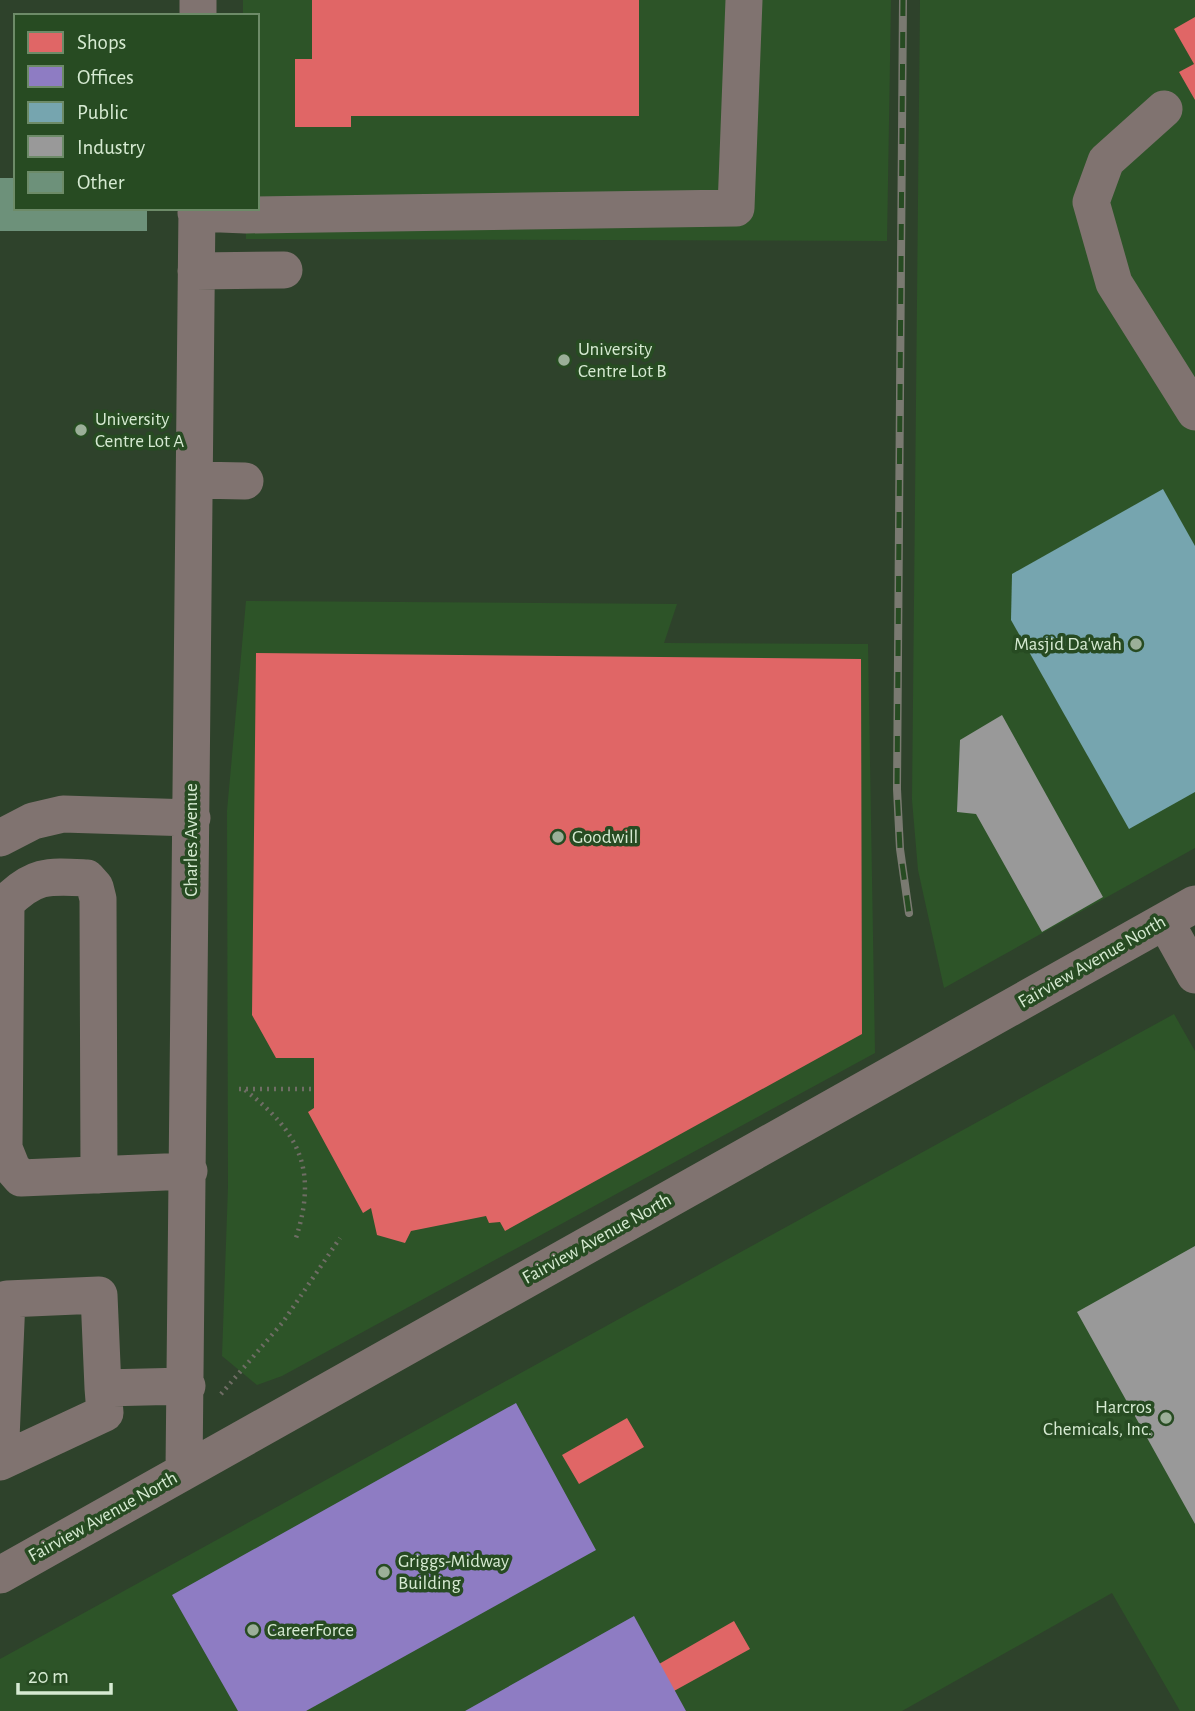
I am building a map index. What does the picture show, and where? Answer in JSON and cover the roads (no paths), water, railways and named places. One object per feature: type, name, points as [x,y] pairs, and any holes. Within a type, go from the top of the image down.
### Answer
[{"type":"street","points":[[197,211],[736,208],[744,0]]},
{"type":"street","points":[[1164,109],[1106,161],[1091,202],[1114,284],[1195,412]]},
{"type":"street","name":"Charles Avenue","points":[[184,1471],[204,1390],[189,1171],[197,211]]},
{"type":"street","points":[[196,271],[284,270]]},
{"type":"street","points":[[195,480],[245,481]]},
{"type":"street","points":[[0,838],[33,821],[63,814],[192,818]]},
{"type":"street","points":[[99,1175],[98,899],[95,887],[87,878],[46,876],[22,887],[6,903],[3,958],[4,1147],[12,1168],[21,1178],[99,1175],[189,1171]]},
{"type":"street","points":[[1180,913],[1195,975]]},
{"type":"street","name":"Fairview Avenue North","points":[[0,1575],[1180,913]]},
{"type":"street","points":[[99,1295],[103,1388],[105,1413],[0,1462],[7,1299],[99,1295]]},
{"type":"street","points":[[103,1388],[204,1390]]},
{"type":"railway","points":[[903,0],[897,789],[900,849],[909,913]]},
{"type":"place","name":"University Centre Lot B","points":[[564,360]]},
{"type":"place","name":"University Centre Lot A","points":[[81,430]]},
{"type":"place","name":"Masjid Da'wah","points":[[1136,644]]},
{"type":"place","name":"Goodwill","points":[[558,837]]},
{"type":"place","name":"Harcros Chemicals, Inc.","points":[[1166,1418]]},
{"type":"place","name":"Griggs-Midway Building","points":[[384,1572]]},
{"type":"place","name":"CareerForce","points":[[253,1630]]}]
